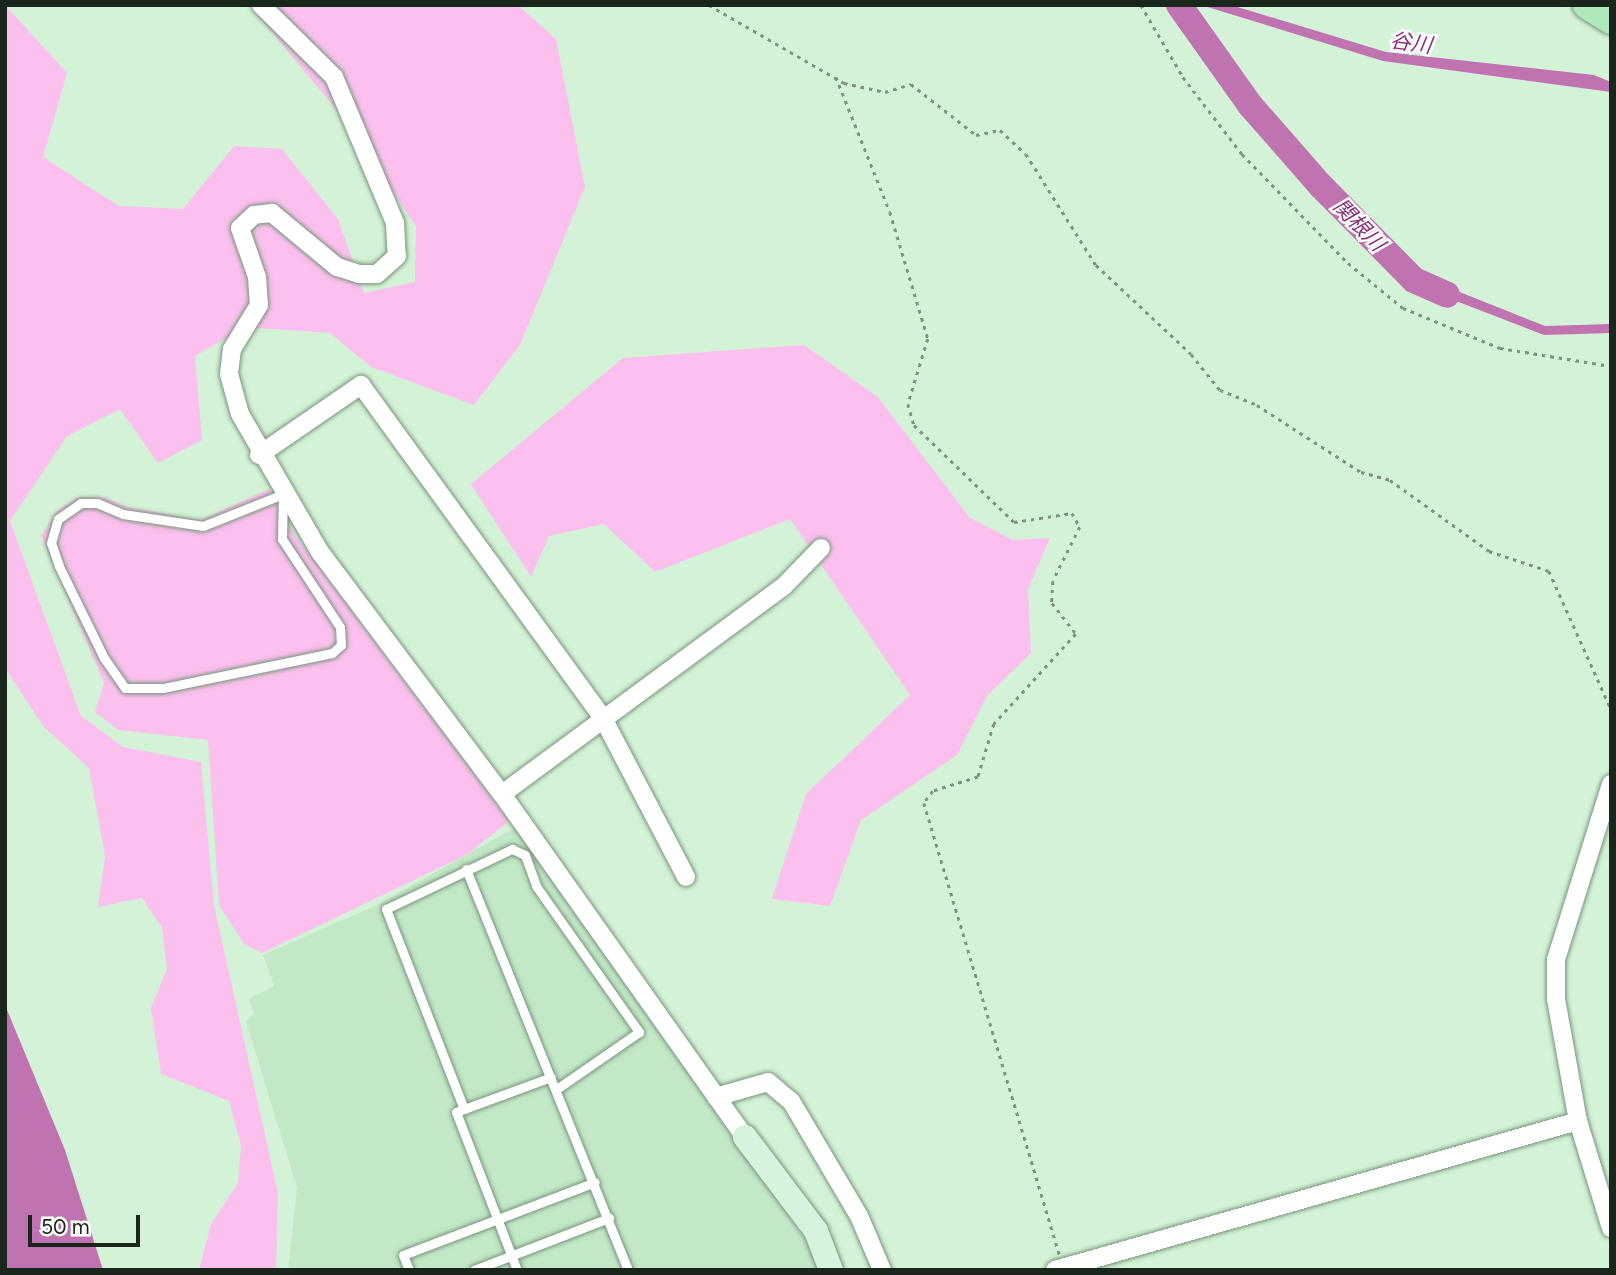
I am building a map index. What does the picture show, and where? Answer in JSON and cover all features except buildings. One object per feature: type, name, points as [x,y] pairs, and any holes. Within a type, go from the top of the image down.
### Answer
[{"type":"main road","points":[[1587,5],[1611,20]]},
{"type":"street","points":[[261,5],[334,77],[395,223],[397,256],[377,274],[359,274],[337,267],[272,213],[254,215],[240,228],[260,305],[232,349],[229,374],[259,455],[283,494],[502,793],[716,1097],[816,1231],[831,1270]]},
{"type":"street","points":[[259,455],[361,385],[604,720],[686,877]]},
{"type":"street","points":[[502,793],[784,586],[821,548]]},
{"type":"street","points":[[1611,784],[1556,960],[1556,999],[1578,1121],[1611,1228]]},
{"type":"street","points":[[716,1097],[768,1082],[791,1101],[859,1216],[882,1270]]},
{"type":"street","points":[[1059,1269],[1578,1121]]},
{"type":"lane","points":[[283,494],[282,538],[340,627],[341,645],[332,653],[163,688],[125,688],[104,658],[59,566],[51,543],[58,519],[81,503],[97,503],[123,514],[203,526],[283,494]]},
{"type":"lane","points":[[464,1109],[386,909],[466,869],[520,850],[536,886],[639,1032],[558,1088]]},
{"type":"lane","points":[[466,869],[551,1077],[558,1088],[628,1270]]},
{"type":"lane","points":[[517,1270],[456,1112],[551,1077]]},
{"type":"lane","points":[[409,1270],[403,1255],[595,1182]]},
{"type":"lane","points":[[474,1270],[608,1218]]},
{"type":"path","points":[[709,5],[836,77],[885,92],[911,84],[976,135],[1000,130],[1026,155],[1096,265],[1191,354],[1220,390],[1257,405],[1361,472],[1390,480],[1489,551],[1549,571],[1611,709]]},
{"type":"path","points":[[1141,5],[1183,77],[1242,154],[1348,263],[1403,308],[1500,348],[1611,366]]},
{"type":"path","points":[[836,77],[890,212],[929,339],[908,404],[915,425],[1014,523],[1049,512],[1072,513],[1080,527],[1053,580],[1052,603],[1076,634],[994,724],[978,777],[933,791],[924,803],[1059,1269]]},
{"type":"shaded area","points":[[5,5],[67,73],[43,157],[119,206],[183,209],[234,146],[282,149],[338,219],[364,293],[415,282],[416,226],[341,115],[249,5],[518,5],[556,39],[585,187],[520,345],[474,405],[371,367],[330,333],[245,327],[195,356],[202,440],[158,463],[120,409],[67,436],[10,521],[81,716],[123,747],[201,762],[214,905],[278,1193],[276,1270],[199,1270],[211,1224],[238,1183],[241,1146],[229,1101],[161,1074],[151,1008],[167,969],[162,928],[142,898],[98,907],[105,856],[89,768],[43,726],[5,668]]},
{"type":"shaded area","points":[[1201,5],[1231,5],[1386,52],[1594,75],[1611,82],[1611,92],[1383,61]]},
{"type":"shaded area","points":[[1417,275],[1545,326],[1611,324],[1611,333],[1544,335],[1412,284]]},
{"type":"shaded area","points":[[804,345],[878,397],[970,518],[1013,540],[1050,538],[1028,589],[1031,653],[987,696],[957,755],[861,820],[830,906],[772,899],[806,794],[910,695],[790,519],[655,572],[604,524],[549,536],[531,577],[471,484],[623,358]]},
{"type":"shaded area","points":[[269,489],[297,538],[509,821],[468,854],[262,953],[244,944],[219,905],[208,740],[118,730],[95,712],[104,683],[41,536],[57,511],[76,498],[105,497],[127,507],[201,520]]},
{"type":"shaded area","points":[[516,827],[808,1244],[819,1270],[288,1270],[297,1188],[246,1021],[254,1014],[249,999],[274,986],[263,955],[377,905]]},
{"type":"shaded area","points":[[5,1005],[65,1150],[103,1270],[5,1270]]},
{"type":"waterway","name":"関根川","points":[[1179,5],[1250,105],[1321,186],[1414,280],[1447,295]]},
{"type":"water label","name":"谷川","points":[[1411,43]]}]
